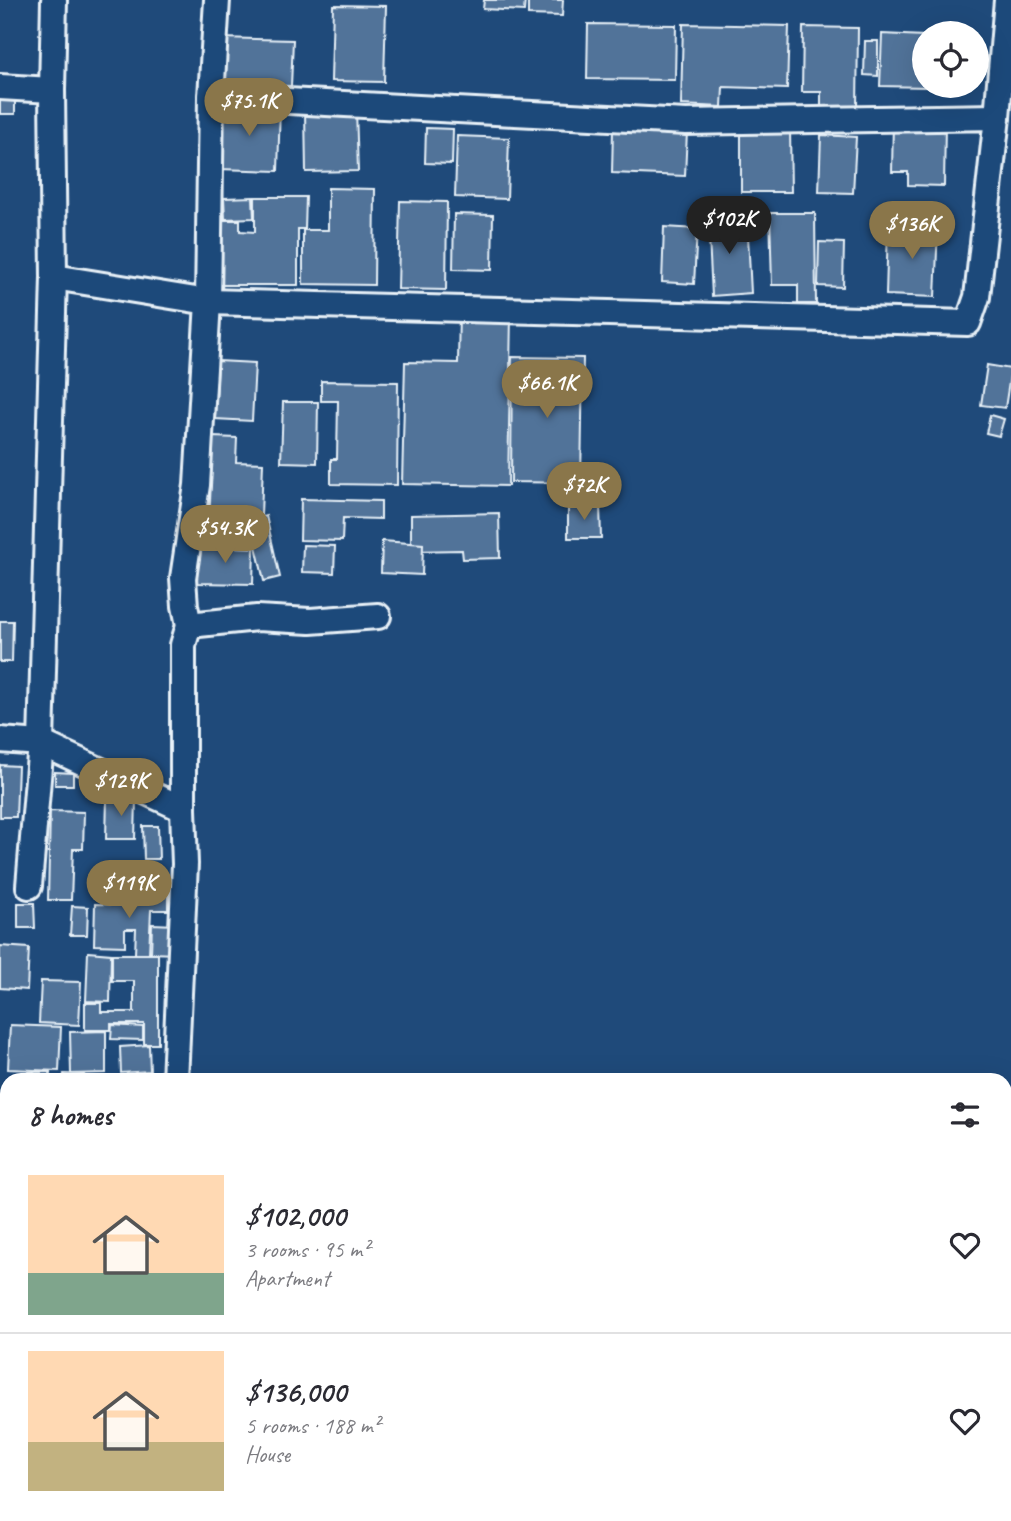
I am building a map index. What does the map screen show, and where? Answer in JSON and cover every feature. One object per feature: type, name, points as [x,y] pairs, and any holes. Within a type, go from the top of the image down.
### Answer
[{"type":"street","points":[[29,886],[41,743],[54,277],[54,0]]},
{"type":"street","points":[[175,1073],[185,863],[183,645],[189,625],[183,579],[197,485],[208,302],[211,97],[217,0]]},
{"type":"street","points":[[54,277],[208,302],[968,323],[978,297],[1007,0]]},
{"type":"street","points":[[0,88],[52,90]]},
{"type":"street","points":[[211,97],[686,122],[996,117]]},
{"type":"street","points":[[189,625],[257,618],[310,621],[378,616]]},
{"type":"street","points":[[0,740],[41,743],[183,809]]},
{"type":"building","points":[[484,0],[525,0],[524,11],[483,9]]},
{"type":"building","points":[[528,0],[563,0],[562,16],[528,15]]},
{"type":"building","points":[[333,5],[386,6],[384,82],[331,81]]},
{"type":"building","points":[[588,24],[676,25],[675,80],[587,79]]},
{"type":"building","points":[[683,24],[789,26],[787,89],[723,87],[722,107],[681,105]]},
{"type":"building","points":[[803,27],[858,28],[857,109],[821,108],[821,92],[802,92]]},
{"type":"building","points":[[882,34],[912,35],[912,87],[880,86]]},
{"type":"building","points":[[222,38],[293,40],[291,86],[220,84]]},
{"type":"building","points":[[865,41],[878,41],[878,76],[864,75]]},
{"type":"building","points":[[0,96],[15,97],[15,114],[0,114]]},
{"type":"building","points":[[221,104],[280,106],[278,171],[219,169]]},
{"type":"building","points":[[356,109],[358,171],[306,172],[305,110]]},
{"type":"building","points":[[893,121],[945,123],[944,186],[908,185],[908,172],[892,172]]},
{"type":"building","points":[[426,128],[453,129],[452,164],[425,163]]},
{"type":"building","points":[[613,129],[687,131],[685,176],[612,173]]},
{"type":"building","points":[[741,129],[790,129],[791,192],[741,192]]},
{"type":"building","points":[[821,135],[856,137],[853,193],[819,192]]},
{"type":"building","points":[[457,136],[509,138],[507,199],[455,197]]},
{"type":"building","points":[[328,188],[375,189],[374,285],[303,284],[303,230],[328,230]]},
{"type":"building","points":[[253,197],[254,218],[225,219],[224,198]]},
{"type":"building","points":[[255,197],[306,197],[305,229],[298,229],[298,285],[219,285],[219,220],[240,220],[240,231],[255,232]]},
{"type":"building","points":[[400,201],[447,202],[446,290],[398,289]]},
{"type":"building","points":[[770,213],[815,213],[816,304],[798,304],[798,285],[772,285]]},
{"type":"building","points":[[454,214],[493,215],[492,270],[453,269]]},
{"type":"building","points":[[747,216],[751,293],[712,296],[708,218]]},
{"type":"building","points":[[888,226],[938,227],[935,297],[886,295]]},
{"type":"building","points":[[664,227],[697,229],[694,284],[662,282]]},
{"type":"building","points":[[819,242],[844,243],[843,287],[818,286]]},
{"type":"building","points":[[459,312],[511,313],[508,486],[402,484],[405,362],[458,363]]},
{"type":"building","points":[[512,357],[583,358],[581,483],[511,482]]},
{"type":"building","points":[[218,361],[255,363],[252,421],[215,419]]},
{"type":"building","points":[[987,365],[1011,369],[1005,408],[981,405]]},
{"type":"building","points":[[321,381],[398,382],[397,485],[331,484],[331,459],[337,459],[338,401],[321,401]]},
{"type":"building","points":[[283,402],[318,402],[317,463],[281,462]]},
{"type":"building","points":[[990,415],[1004,419],[999,436],[986,433]]},
{"type":"building","points":[[213,437],[237,438],[236,462],[263,463],[261,515],[232,514],[231,546],[208,545]]},
{"type":"building","points":[[301,499],[381,501],[381,519],[343,518],[342,541],[300,540]]},
{"type":"building","points":[[600,505],[601,538],[568,538],[568,506]]},
{"type":"building","points":[[499,513],[500,558],[463,559],[462,550],[411,551],[411,515]]},
{"type":"building","points":[[266,516],[280,577],[264,581],[250,520]]},
{"type":"building","points":[[382,541],[423,544],[422,575],[381,573]]},
{"type":"building","points":[[303,545],[335,546],[334,573],[302,572]]},
{"type":"building","points":[[198,546],[254,548],[253,584],[197,583]]},
{"type":"building","points":[[0,621],[13,621],[12,662],[0,662]]},
{"type":"building","points":[[0,765],[18,766],[16,817],[0,817]]},
{"type":"building","points":[[55,772],[73,773],[73,785],[55,785]]},
{"type":"building","points":[[107,797],[136,797],[135,839],[106,839]]},
{"type":"building","points":[[50,811],[84,812],[83,849],[73,849],[71,900],[48,900]]},
{"type":"building","points":[[143,826],[158,826],[159,859],[144,859]]},
{"type":"building","points":[[137,889],[168,890],[168,910],[151,910],[149,954],[135,954],[136,929],[125,929],[125,946],[94,945],[95,904],[137,905]]},
{"type":"building","points":[[18,903],[34,903],[35,928],[18,928]]},
{"type":"building","points":[[72,906],[88,907],[87,935],[70,935]]},
{"type":"building","points":[[152,924],[176,925],[175,954],[151,953]]},
{"type":"building","points":[[0,946],[29,948],[27,990],[0,988]]},
{"type":"building","points":[[88,952],[111,954],[110,1002],[86,1001]]},
{"type":"building","points":[[112,954],[158,954],[158,1044],[144,1044],[144,1024],[111,1024],[111,1030],[85,1030],[85,1003],[101,1003],[101,1012],[134,1012],[134,981],[112,981]]},
{"type":"building","points":[[41,981],[81,982],[79,1025],[39,1023]]},
{"type":"building","points":[[10,1025],[61,1027],[59,1071],[8,1069]]},
{"type":"building","points":[[112,1025],[143,1027],[143,1040],[111,1039]]},
{"type":"building","points":[[106,1031],[106,1073],[71,1073],[70,1032]]},
{"type":"building","points":[[149,1045],[150,1071],[121,1073],[120,1047]]}]
